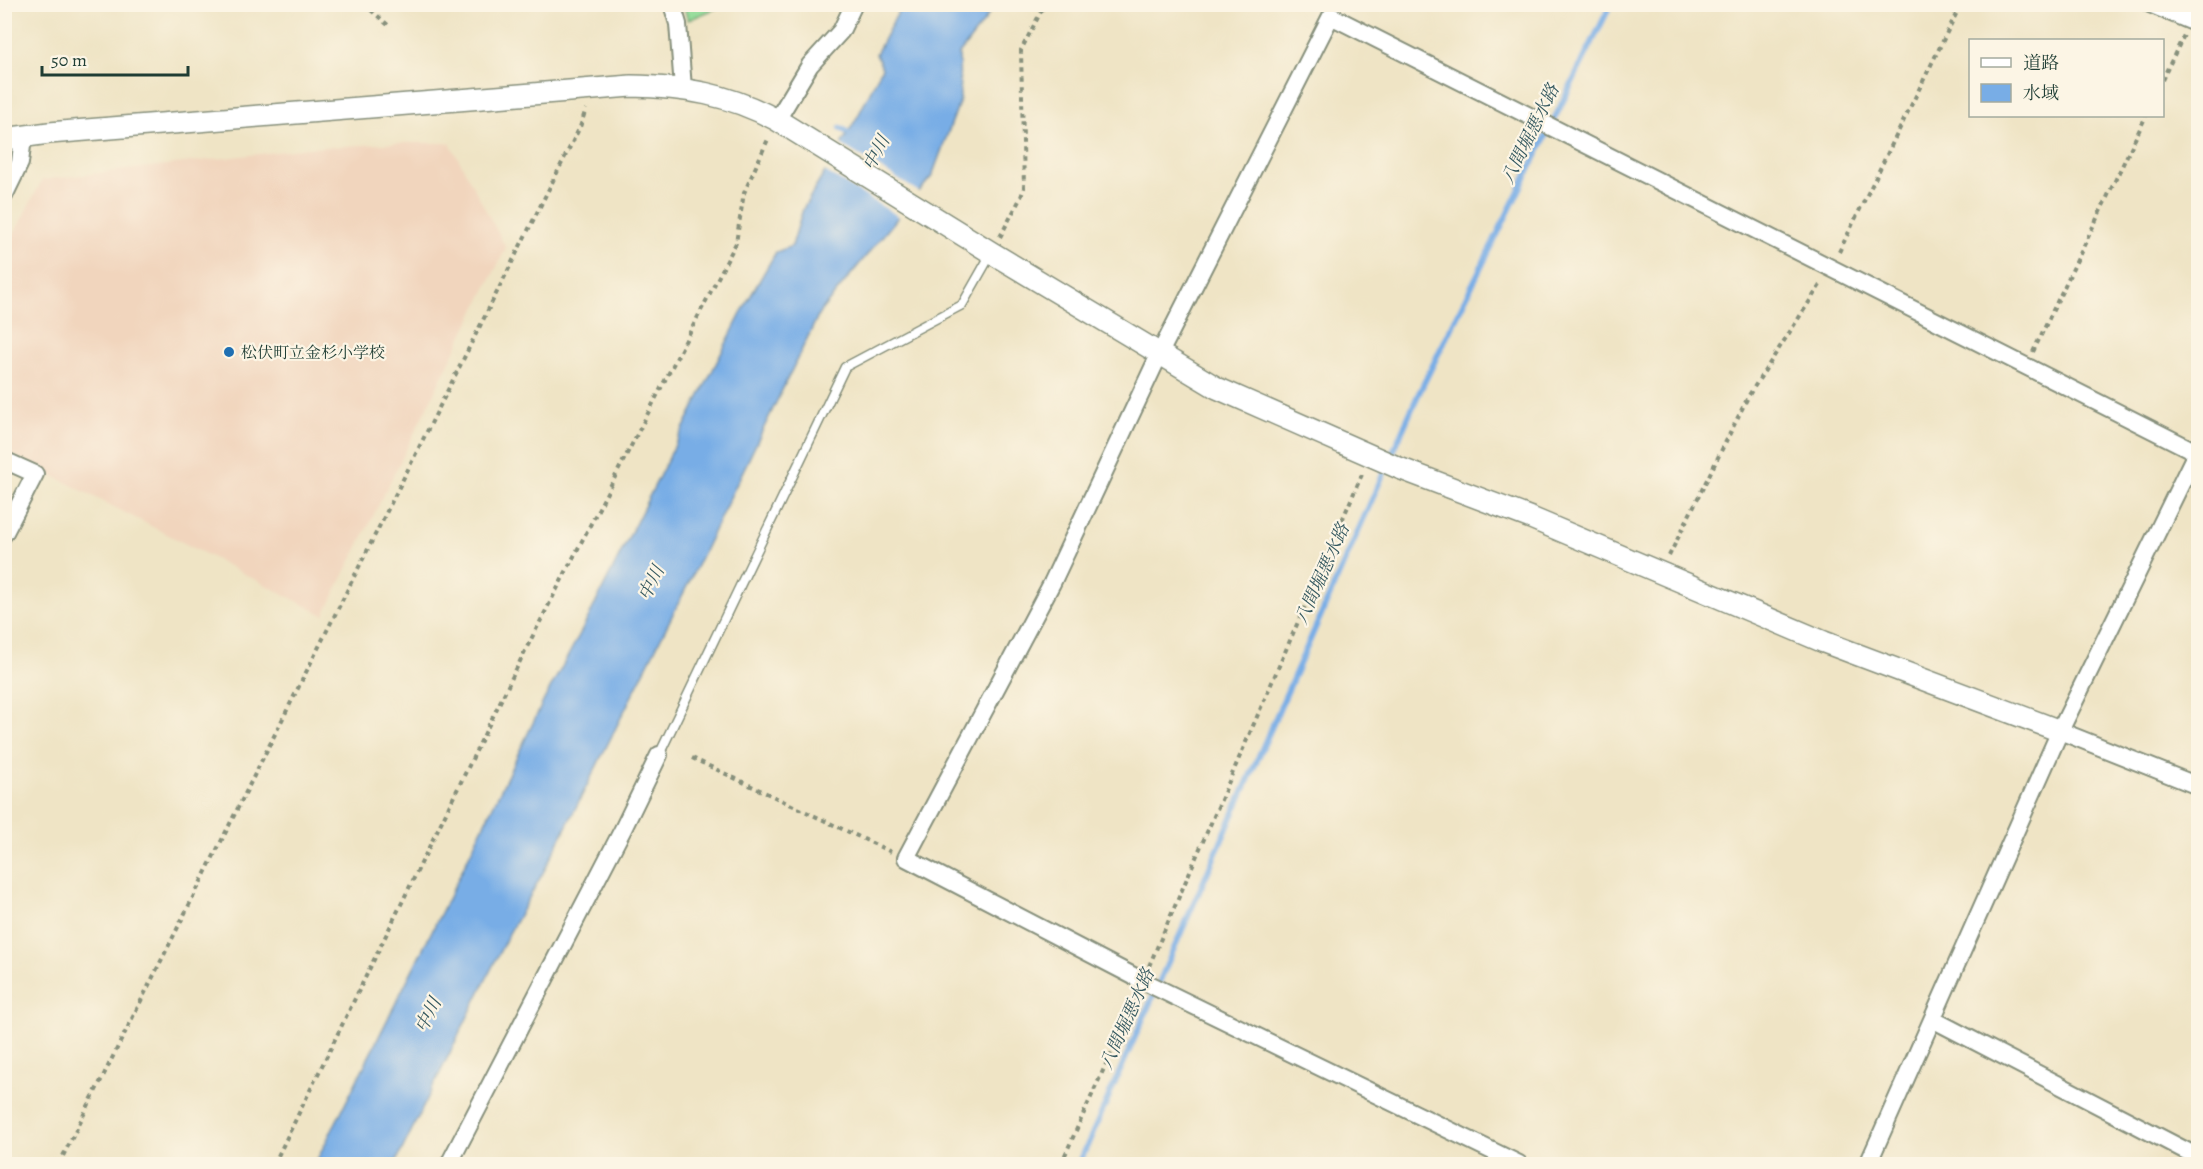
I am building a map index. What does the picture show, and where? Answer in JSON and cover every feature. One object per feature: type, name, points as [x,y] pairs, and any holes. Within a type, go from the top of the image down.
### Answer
[{"type":"street","points":[[672,4],[678,24],[683,88]]},
{"type":"street","points":[[780,122],[810,65],[841,31],[854,4]]},
{"type":"street","points":[[2150,4],[2195,23]]},
{"type":"street","points":[[1519,1164],[1143,981],[906,858],[1052,583],[1159,355],[1331,16],[2198,451],[2060,731],[1934,1020],[1868,1164]]},
{"type":"street","points":[[4,196],[20,163],[14,138],[61,132],[593,88],[631,86],[683,88],[717,95],[748,105],[780,122],[1159,355],[1235,396],[1399,468],[1531,518],[1824,642],[2199,786]]},
{"type":"street","points":[[4,460],[35,474],[4,534]]},
{"type":"street","points":[[449,1164],[658,755]]},
{"type":"street","points":[[1934,1020],[2199,1157]]},
{"type":"lane","points":[[658,755],[845,367],[962,305],[988,251]]},
{"type":"path","points":[[364,4],[388,25]]},
{"type":"path","points":[[988,251],[1021,197],[1024,188],[1021,50],[1045,4]]},
{"type":"path","points":[[1661,573],[1749,394],[1831,268],[1961,4]]},
{"type":"path","points":[[2164,78],[2195,23]]},
{"type":"path","points":[[59,1164],[575,138],[593,88]]},
{"type":"path","points":[[2026,366],[2146,117]]},
{"type":"path","points":[[274,1164],[525,651],[736,243],[744,193],[780,122]]},
{"type":"path","points":[[1061,1164],[1373,457]]},
{"type":"path","points":[[692,758],[906,858]]},
{"type":"shaded area","name":"松伏町立金杉小学校","points":[[450,143],[506,248],[324,615],[5,451],[4,253],[42,180],[309,148]]},
{"type":"green space","points":[[683,4],[724,4],[724,5],[688,20]]},
{"type":"water","name":"中川","points":[[902,5],[994,5],[959,54],[960,100],[932,176],[820,312],[691,578],[544,871],[507,937],[395,1164],[315,1164],[453,889],[544,700],[582,630],[747,302],[776,252],[792,246],[803,209],[858,116],[882,68],[876,54]]},
{"type":"pier","points":[[839,143],[921,193],[901,218],[823,170]]},
{"type":"waterway","name":"八間堀悪水路","points":[[1079,1164],[1418,395],[1611,4]]},
{"type":"waterway","points":[[841,128],[853,136]]},
{"type":"place","name":"松伏町立金杉小学校","points":[[229,352]]}]
